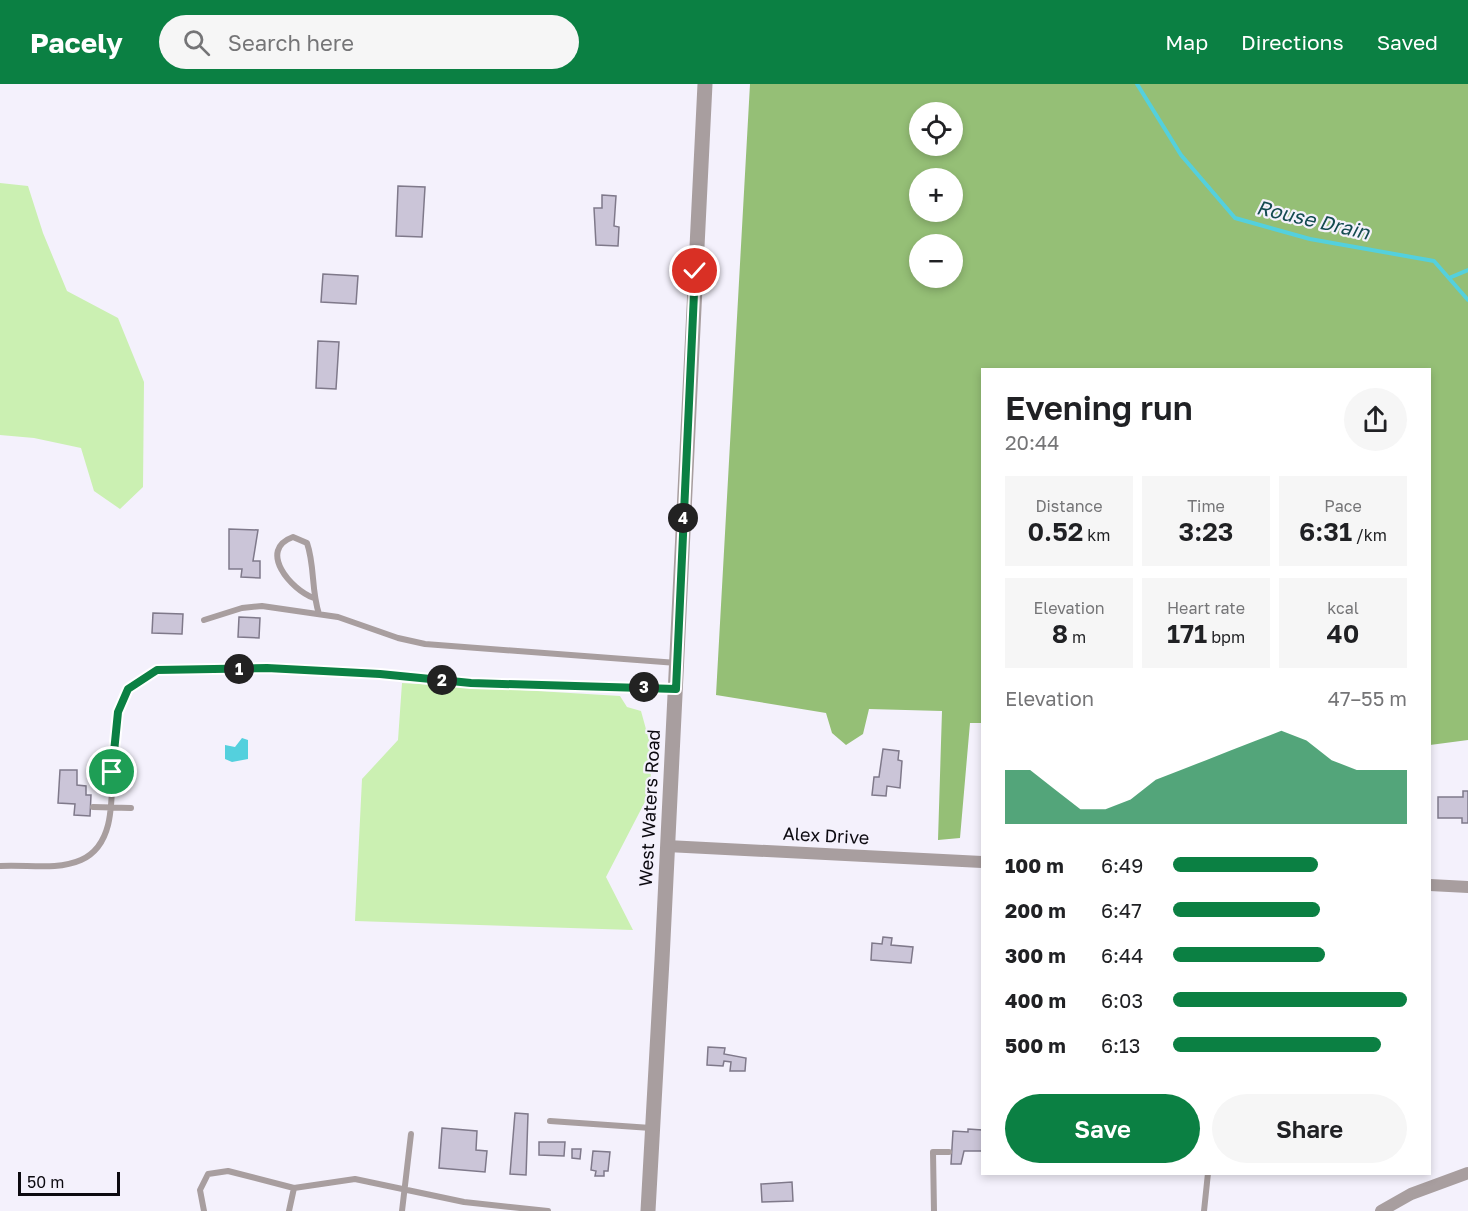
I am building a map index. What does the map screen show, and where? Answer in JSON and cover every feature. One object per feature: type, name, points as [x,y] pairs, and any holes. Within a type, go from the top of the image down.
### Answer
[{"type":"street","name":"West Waters Road","points":[[648,1211],[705,84]]},
{"type":"street","name":"Alex Drive","points":[[667,846],[981,862]]},
{"type":"street","points":[[1431,885],[1468,887]]},
{"type":"street","points":[[1381,1211],[1411,1194],[1468,1173]]},
{"type":"lane","points":[[314,598],[292,585],[281,569],[277,558],[277,549],[284,541],[293,537],[307,543],[312,559],[314,598],[319,614]]},
{"type":"lane","points":[[204,620],[252,606],[319,614],[425,644],[677,663]]},
{"type":"lane","points":[[1,865],[58,866],[80,860],[92,853],[103,838],[109,807],[113,736],[118,712],[128,689],[157,670],[267,668],[380,674],[471,683],[676,689]]},
{"type":"lane","points":[[93,807],[131,808]]},
{"type":"lane","points":[[550,1121],[651,1128]]},
{"type":"lane","points":[[402,1211],[411,1134]]},
{"type":"lane","points":[[934,1211],[933,1152],[949,1152]]},
{"type":"lane","points":[[204,1211],[200,1190],[208,1174],[228,1171],[294,1188],[355,1179],[464,1203],[548,1211]]},
{"type":"lane","points":[[1204,1211],[1208,1175]]},
{"type":"lane","points":[[289,1211],[294,1188]]},
{"type":"green space","points":[[750,84],[1468,84],[1468,740],[1431,745],[1431,368],[981,368],[981,723],[970,723],[960,838],[938,840],[942,711],[869,709],[863,734],[846,745],[832,733],[826,713],[716,695]]},
{"type":"green space","points":[[0,183],[28,186],[43,233],[67,291],[118,318],[144,382],[143,487],[120,509],[94,491],[81,448],[34,438],[0,435]]},
{"type":"green space","points":[[402,683],[620,696],[627,707],[641,711],[652,751],[650,792],[606,877],[633,930],[355,921],[362,779],[398,740]]},
{"type":"water","points":[[242,738],[248,740],[248,759],[232,762],[225,759],[225,745],[235,747]]},
{"type":"building","points":[[398,186],[425,187],[422,237],[396,236]]},
{"type":"building","points":[[602,195],[616,196],[614,226],[619,227],[618,246],[596,245],[594,208],[602,208]]},
{"type":"building","points":[[323,274],[358,276],[356,304],[321,302]]},
{"type":"building","points":[[318,341],[339,342],[336,389],[316,388]]},
{"type":"building","points":[[229,529],[258,530],[253,561],[260,561],[260,578],[241,577],[242,569],[229,569]]},
{"type":"building","points":[[153,613],[183,614],[182,634],[152,633]]},
{"type":"building","points":[[239,617],[260,618],[259,638],[238,637]]},
{"type":"building","points":[[883,749],[899,751],[898,760],[902,761],[900,788],[887,786],[886,796],[872,795],[874,777],[879,777]]},
{"type":"building","points":[[60,770],[77,770],[77,785],[86,786],[86,795],[91,795],[90,816],[74,815],[75,804],[58,803]]},
{"type":"building","points":[[1463,791],[1468,791],[1468,823],[1462,823],[1462,818],[1438,818],[1438,797],[1463,797]]},
{"type":"building","points":[[883,937],[892,938],[891,945],[913,947],[911,963],[871,960],[872,943],[882,944]]},
{"type":"building","points":[[708,1047],[725,1048],[724,1054],[746,1058],[745,1071],[730,1071],[731,1062],[724,1061],[723,1066],[707,1065]]},
{"type":"building","points":[[515,1113],[528,1114],[526,1175],[510,1174]]},
{"type":"building","points":[[442,1128],[477,1131],[476,1150],[487,1151],[485,1172],[439,1168]]},
{"type":"building","points":[[968,1129],[981,1130],[981,1151],[964,1151],[961,1164],[951,1164],[953,1131],[968,1132]]},
{"type":"building","points":[[539,1142],[565,1142],[564,1156],[539,1155]]},
{"type":"building","points":[[572,1149],[581,1149],[580,1159],[572,1158]]},
{"type":"building","points":[[593,1151],[610,1152],[608,1171],[604,1171],[604,1176],[595,1176],[596,1171],[591,1170]]},
{"type":"building","points":[[792,1182],[793,1201],[762,1202],[761,1184]]},
{"type":"waterway","name":"Rouse Drain","points":[[1137,84],[1181,155],[1235,218],[1310,239],[1434,261],[1468,300]]},
{"type":"waterway","name":"Rouse Drain","points":[[1449,278],[1468,270]]},
{"type":"route","points":[[112,772],[113,736],[118,712],[128,689],[157,670],[267,668],[380,674],[471,683],[676,689],[695,271]]}]
